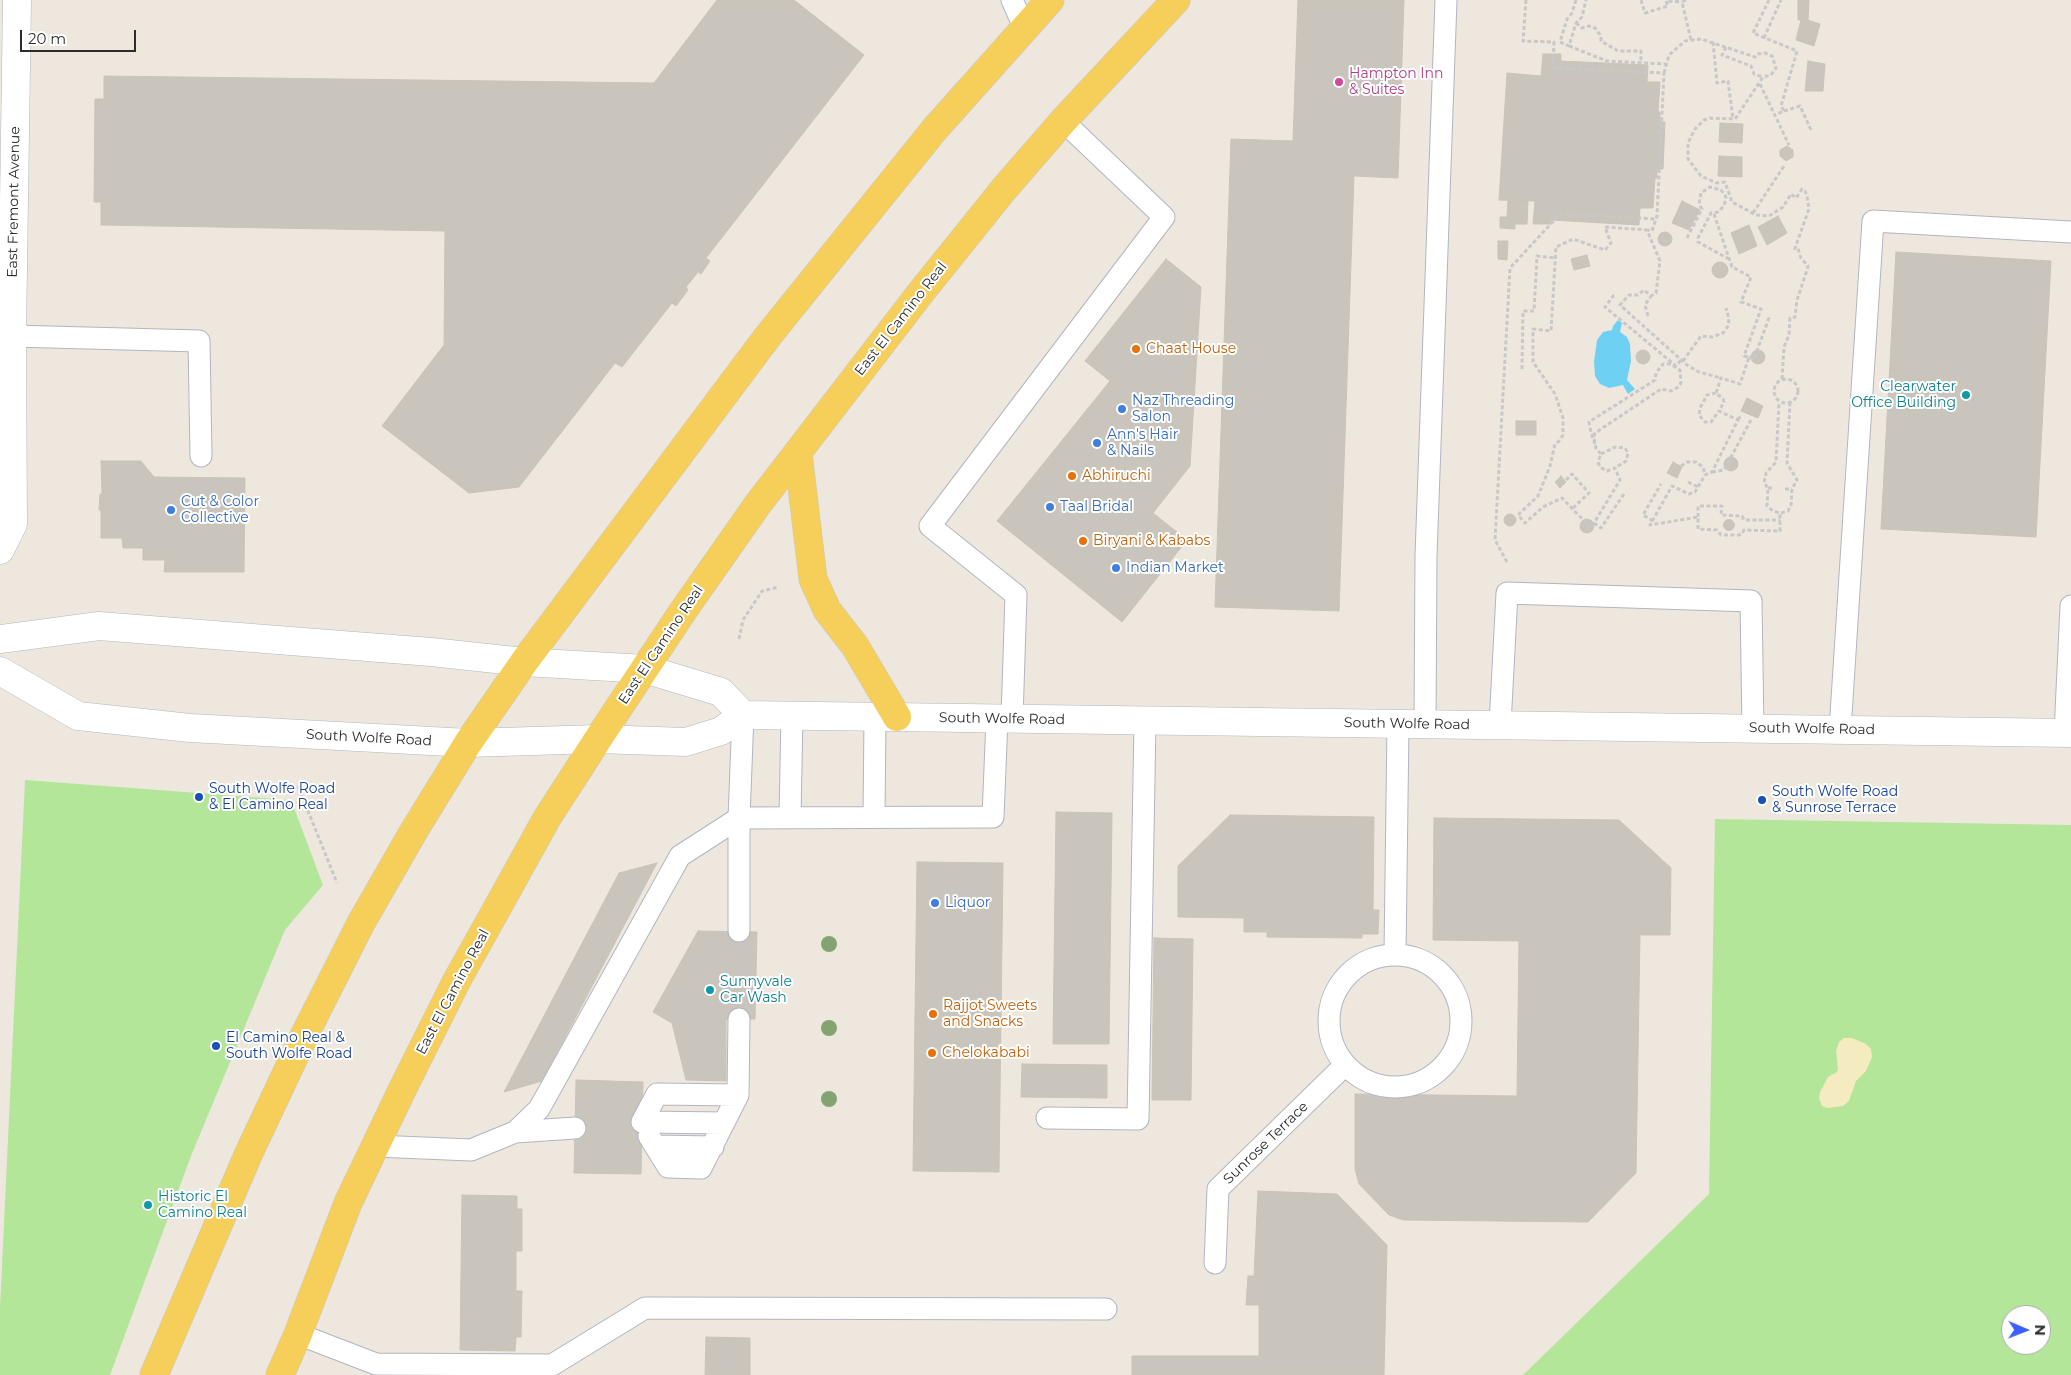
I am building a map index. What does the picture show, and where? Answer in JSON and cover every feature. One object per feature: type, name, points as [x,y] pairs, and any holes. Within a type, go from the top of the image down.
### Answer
[{"type":"main road","name":"East Fremont Avenue","points":[[0,550],[13,524],[12,336],[17,0]]},
{"type":"main road","points":[[154,1375],[248,1155],[303,1038],[361,923],[415,829],[468,743],[524,662],[768,336],[849,233],[934,130],[1050,0]]},
{"type":"main road","name":"East El Camino Real","points":[[280,1375],[298,1334],[348,1203],[456,982],[547,818],[598,739],[758,504],[928,284],[1004,190],[1064,121],[1176,0]]},
{"type":"main road","points":[[0,169],[14,198]]},
{"type":"main road","points":[[798,452],[813,579],[827,610],[854,646],[886,717]]},
{"type":"main road","points":[[0,639],[99,626],[431,652],[524,662],[645,669],[721,692],[743,715]]},
{"type":"main road","name":"South Wolfe Road","points":[[0,671],[78,716],[190,728],[468,743],[598,739],[686,742],[721,731],[743,715],[2068,733]]},
{"type":"lane","points":[[1012,0],[1024,27]]},
{"type":"lane","points":[[1425,724],[1426,556],[1446,0]]},
{"type":"lane","points":[[515,1132],[539,1109],[680,856],[739,818],[993,817],[1016,595],[930,526],[1164,217],[1064,121]]},
{"type":"lane","points":[[1840,730],[1873,221],[2071,232]]},
{"type":"lane","points":[[12,336],[199,341],[201,456]]},
{"type":"lane","points":[[1500,725],[1507,593],[1751,601],[1753,729]]},
{"type":"lane","points":[[2068,733],[2071,606]]},
{"type":"lane","points":[[739,932],[739,818],[743,715]]},
{"type":"lane","points":[[790,817],[792,716]]},
{"type":"lane","points":[[874,817],[886,717]]},
{"type":"lane","points":[[1047,1118],[1138,1119],[1145,721]]},
{"type":"lane","points":[[1395,955],[1398,724]]},
{"type":"lane","points":[[1395,955],[1424,962],[1443,975],[1456,995],[1461,1024],[1457,1045],[1445,1064],[1429,1078],[1405,1086],[1384,1087],[1363,1080],[1345,1065],[1333,1046],[1328,1027],[1332,1002],[1342,981],[1361,964],[1382,956],[1395,955]]},
{"type":"lane","points":[[642,1122],[655,1146],[713,1147],[738,1095],[739,1019]]},
{"type":"lane","name":"Sunrose Terrace","points":[[1215,1263],[1218,1189],[1345,1065]]},
{"type":"lane","points":[[642,1122],[657,1094],[738,1095]]},
{"type":"lane","points":[[642,1122],[724,1123]]},
{"type":"lane","points":[[375,1146],[472,1150],[515,1132],[575,1128]]},
{"type":"lane","points":[[298,1334],[376,1364],[556,1370],[644,1308],[1106,1309]]},
{"type":"path","points":[[1526,0],[1524,41],[1554,42],[1553,68],[1664,73]]},
{"type":"path","points":[[1576,0],[1572,13],[1567,19],[1560,42],[1607,61],[1666,64]]},
{"type":"path","points":[[1569,46],[1576,23],[1582,17],[1586,0]]},
{"type":"path","points":[[1641,0],[1645,13],[1668,6],[1666,1],[1684,1],[1691,40]]},
{"type":"path","points":[[1769,0],[1753,33],[1797,51],[1781,106],[1784,112]]},
{"type":"path","points":[[1764,38],[1781,0]]},
{"type":"path","points":[[1576,23],[1582,28],[1589,26],[1595,28],[1601,36],[1601,41],[1618,50],[1641,52],[1641,63]]},
{"type":"path","points":[[1615,468],[1620,480],[1591,528],[1562,498],[1542,508],[1525,523],[1518,515],[1538,496],[1550,466],[1555,444],[1559,442],[1563,435],[1563,418],[1555,394],[1533,362],[1533,329],[1551,330],[1556,247],[1573,239],[1605,250],[1611,243],[1605,227],[1652,231],[1656,220],[1664,73],[1669,55],[1685,41],[1701,38],[1755,57],[1757,54],[1764,53],[1772,56],[1776,68],[1771,76],[1763,77],[1754,74],[1751,66],[1722,56],[1726,47]]},
{"type":"path","points":[[1714,42],[1717,83],[1728,82],[1733,119]]},
{"type":"path","points":[[1763,77],[1736,119],[1710,118],[1700,124],[1688,143],[1688,159],[1701,176],[1717,183],[1725,182],[1732,202],[1753,213],[1770,216],[1783,207],[1791,194],[1796,198],[1802,189],[1808,196],[1808,209],[1794,251]]},
{"type":"path","points":[[1760,84],[1789,145]]},
{"type":"path","points":[[1774,115],[1800,106],[1812,132]]},
{"type":"path","points":[[1753,213],[1784,166]]},
{"type":"path","points":[[1687,238],[1702,209],[1699,204],[1701,193],[1705,189],[1715,187],[1724,193],[1726,202],[1722,210],[1714,214],[1711,213],[1698,242],[1730,260]]},
{"type":"path","points":[[1524,594],[1495,540],[1510,268],[1560,214],[1656,220]]},
{"type":"path","points":[[1714,214],[1732,267],[1751,276],[1741,302],[1761,309],[1744,356],[1754,359],[1770,315]]},
{"type":"path","points":[[1647,230],[1660,261],[1656,292],[1645,305],[1648,316]]},
{"type":"path","points":[[1790,402],[1787,462],[1797,480],[1792,489],[1791,505],[1788,511],[1780,513],[1773,512],[1767,506],[1768,488],[1764,483],[1764,479],[1766,472],[1776,462],[1779,402],[1774,391],[1776,384],[1782,379],[1784,346],[1789,335],[1790,318],[1795,317],[1796,300],[1808,270],[1808,266],[1800,258],[1797,249],[1798,241]]},
{"type":"path","points":[[1522,369],[1523,311],[1534,311],[1536,256],[1555,258]]},
{"type":"path","points":[[1651,296],[1644,290],[1638,295],[1629,295],[1620,305],[1682,361],[1699,372],[1740,384],[1750,357]]},
{"type":"path","points":[[1595,444],[1595,433],[1661,389],[1671,391],[1677,388],[1681,383],[1682,376],[1676,366],[1605,307],[1614,295]]},
{"type":"path","points":[[1676,366],[1701,336],[1712,337],[1723,332],[1728,326],[1729,319],[1726,308]]},
{"type":"path","points":[[1600,454],[1615,447],[1625,448],[1628,453],[1626,461],[1615,468],[1607,471],[1600,466],[1598,462],[1600,454],[1590,433],[1590,422],[1655,380],[1656,373],[1663,364],[1676,366]]},
{"type":"path","points":[[1716,393],[1721,378]]},
{"type":"path","points":[[1779,402],[1796,400],[1799,391],[1794,381],[1782,379]]},
{"type":"path","points":[[1716,393],[1724,399],[1719,411],[1711,422],[1705,422],[1698,416],[1707,395],[1716,393]]},
{"type":"path","points":[[1719,411],[1738,420]]},
{"type":"path","points":[[1712,472],[1741,415]]},
{"type":"path","points":[[1698,517],[1650,525],[1672,486],[1689,494],[1695,492],[1705,475],[1724,470],[1752,418]]},
{"type":"path","points":[[1681,466],[1687,462],[1696,462],[1703,467],[1705,475]]},
{"type":"path","points":[[1566,480],[1572,474],[1589,493],[1572,508]]},
{"type":"path","points":[[1688,482],[1698,487]]},
{"type":"path","points":[[1653,521],[1643,516],[1661,484]]},
{"type":"path","points":[[1768,488],[1774,488]]},
{"type":"path","points":[[1785,489],[1792,489]]},
{"type":"path","points":[[1594,523],[1601,528],[1624,494]]},
{"type":"path","points":[[1780,513],[1780,520],[1780,531],[1744,530],[1739,535],[1721,535],[1717,530],[1698,529],[1698,506],[1722,506],[1721,515],[1744,517],[1744,520],[1780,520]]},
{"type":"path","points":[[739,639],[743,620],[762,591],[788,585]]},
{"type":"path","points":[[737,617],[743,620]]},
{"type":"path","points":[[298,786],[337,882]]},
{"type":"green space","points":[[25,780],[291,800],[323,885],[285,930],[191,1156],[110,1375],[0,1375],[0,1308]]},
{"type":"green space","points":[[1715,819],[2071,825],[2071,1375],[1523,1375],[1709,1194]]},
{"type":"sand","points":[[1844,1038],[1852,1038],[1866,1044],[1871,1049],[1872,1057],[1866,1071],[1856,1081],[1849,1101],[1843,1106],[1828,1108],[1822,1106],[1819,1098],[1820,1092],[1828,1077],[1837,1072],[1836,1051],[1839,1042]]},
{"type":"water","points":[[1618,320],[1622,323],[1620,332],[1627,337],[1630,344],[1631,361],[1627,380],[1635,389],[1628,394],[1623,385],[1609,388],[1600,384],[1595,376],[1594,362],[1597,340],[1603,332],[1612,330]]},
{"type":"building","points":[[717,0],[794,0],[864,55],[706,258],[710,261],[701,274],[698,272],[686,287],[688,290],[676,306],[672,303],[622,367],[615,363],[519,487],[469,493],[382,426],[444,345],[445,231],[101,225],[101,202],[94,202],[95,99],[104,99],[104,76],[654,83]]},
{"type":"building","points":[[1298,0],[1404,0],[1398,178],[1354,176],[1339,611],[1215,607],[1231,139],[1293,141]]},
{"type":"building","points":[[1798,0],[1809,0],[1808,20],[1820,24],[1814,46],[1796,40],[1801,20],[1798,20]]},
{"type":"building","points":[[1543,54],[1561,54],[1561,61],[1648,65],[1647,82],[1660,82],[1658,112],[1660,112],[1660,122],[1665,122],[1663,169],[1657,169],[1653,208],[1640,208],[1639,225],[1551,220],[1551,224],[1533,224],[1535,201],[1499,200],[1507,73],[1541,76]]},
{"type":"building","points":[[1808,61],[1825,64],[1823,91],[1805,91]]},
{"type":"building","points":[[1720,123],[1743,124],[1742,143],[1719,142]]},
{"type":"building","points":[[1787,146],[1793,150],[1793,157],[1786,161],[1780,156],[1780,150]]},
{"type":"building","points":[[1719,156],[1742,157],[1742,177],[1718,176]]},
{"type":"building","points":[[1508,200],[1528,201],[1527,224],[1515,224],[1515,229],[1500,228],[1500,217],[1507,217]]},
{"type":"building","points":[[1682,201],[1700,210],[1689,230],[1672,223]]},
{"type":"building","points":[[1778,216],[1787,233],[1767,245],[1758,227]]},
{"type":"building","points":[[1749,225],[1757,246],[1739,254],[1731,233]]},
{"type":"building","points":[[1662,232],[1668,232],[1672,239],[1668,246],[1662,246],[1658,242],[1658,236]]},
{"type":"building","points":[[1498,241],[1508,241],[1507,260],[1498,259]]},
{"type":"building","name":"Clearwater Office Building","points":[[1896,252],[2051,261],[2036,537],[1881,529]]},
{"type":"building","points":[[1587,255],[1590,266],[1574,270],[1571,259]]},
{"type":"building","points":[[1166,259],[1201,287],[1190,466],[1153,513],[1187,540],[1122,622],[997,521],[1110,381],[1085,361]]},
{"type":"building","points":[[1720,262],[1728,270],[1720,278],[1712,270]]},
{"type":"building","points":[[1640,350],[1646,350],[1650,357],[1646,364],[1640,364],[1636,360],[1636,354]]},
{"type":"building","points":[[1755,350],[1761,350],[1765,357],[1761,364],[1755,364],[1751,360],[1751,354]]},
{"type":"building","points":[[1747,398],[1763,406],[1758,418],[1741,411]]},
{"type":"building","points":[[1516,421],[1536,421],[1536,435],[1516,435]]},
{"type":"building","points":[[1728,457],[1734,457],[1738,464],[1734,471],[1728,471],[1724,467],[1724,461]]},
{"type":"building","points":[[101,461],[141,461],[154,477],[245,478],[244,572],[164,572],[165,560],[143,560],[143,548],[123,548],[122,538],[101,538],[101,510],[99,510],[100,494],[102,494]]},
{"type":"building","points":[[1673,462],[1682,467],[1677,478],[1667,473]]},
{"type":"building","points":[[1561,476],[1566,482],[1560,488],[1555,482]]},
{"type":"building","points":[[1512,514],[1515,515],[1515,525],[1508,526],[1505,525],[1504,518],[1505,515]]},
{"type":"building","points":[[1587,519],[1592,521],[1594,526],[1592,531],[1587,533],[1582,531],[1580,526],[1582,521]]},
{"type":"building","points":[[1729,519],[1735,525],[1729,531],[1723,525]]},
{"type":"building","points":[[1056,812],[1112,813],[1109,1044],[1053,1044]]},
{"type":"building","points":[[1230,815],[1374,817],[1373,910],[1379,910],[1378,934],[1362,934],[1362,938],[1267,937],[1267,932],[1244,932],[1244,918],[1178,917],[1178,866]]},
{"type":"building","points":[[1434,818],[1619,820],[1671,868],[1670,935],[1640,935],[1636,1173],[1588,1222],[1403,1220],[1389,1215],[1359,1184],[1355,1169],[1355,1094],[1517,1096],[1519,941],[1433,940]]},
{"type":"building","points":[[917,862],[1003,863],[999,1172],[913,1171]]},
{"type":"building","points":[[657,863],[542,1081],[504,1092],[619,873]]},
{"type":"building","name":"Sunnyvale Car Wash","points":[[698,931],[757,932],[755,1019],[726,1019],[726,1081],[686,1080],[672,1023],[653,1012]]},
{"type":"building","points":[[1154,938],[1193,939],[1191,1100],[1152,1100]]},
{"type":"building","points":[[1022,1064],[1107,1065],[1107,1098],[1021,1097]]},
{"type":"building","points":[[576,1080],[643,1082],[641,1174],[574,1173]]},
{"type":"building","points":[[1258,1191],[1337,1194],[1387,1245],[1384,1375],[1132,1375],[1132,1356],[1259,1356],[1259,1305],[1246,1305],[1248,1276],[1254,1276]]},
{"type":"building","points":[[462,1195],[517,1196],[517,1209],[522,1209],[522,1251],[516,1251],[516,1291],[522,1291],[521,1337],[516,1337],[515,1351],[460,1350]]},
{"type":"building","points":[[706,1337],[750,1338],[750,1375],[705,1375]]},
{"type":"place","name":"Hampton Inn & Suites","points":[[1339,82]]},
{"type":"place","name":"Chaat House","points":[[1136,349]]},
{"type":"place","name":"Clearwater Office Building","points":[[1966,395]]},
{"type":"place","name":"Naz Threading Salon","points":[[1122,409]]},
{"type":"place","name":"Ann's Hair & Nails","points":[[1097,443]]},
{"type":"place","name":"Abhiruchi","points":[[1072,476]]},
{"type":"place","name":"Taal Bridal","points":[[1050,507]]},
{"type":"place","name":"Cut & Color Collective","points":[[171,510]]},
{"type":"place","name":"Biryani & Kababs","points":[[1083,541]]},
{"type":"place","name":"Indian Market","points":[[1116,568]]},
{"type":"place","name":"South Wolfe Road & El Camino Real","points":[[199,797]]},
{"type":"place","name":"South Wolfe Road & Sunrose Terrace","points":[[1762,800]]},
{"type":"place","name":"Liquor","points":[[935,903]]},
{"type":"place","name":"Sunnyvale Car Wash","points":[[710,990]]},
{"type":"place","name":"Rajjot Sweets and Snacks","points":[[933,1014]]},
{"type":"place","name":"El Camino Real & South Wolfe Road","points":[[216,1046]]},
{"type":"place","name":"Chelokababi","points":[[932,1053]]},
{"type":"place","name":"Historic El Camino Real","points":[[148,1205]]}]
